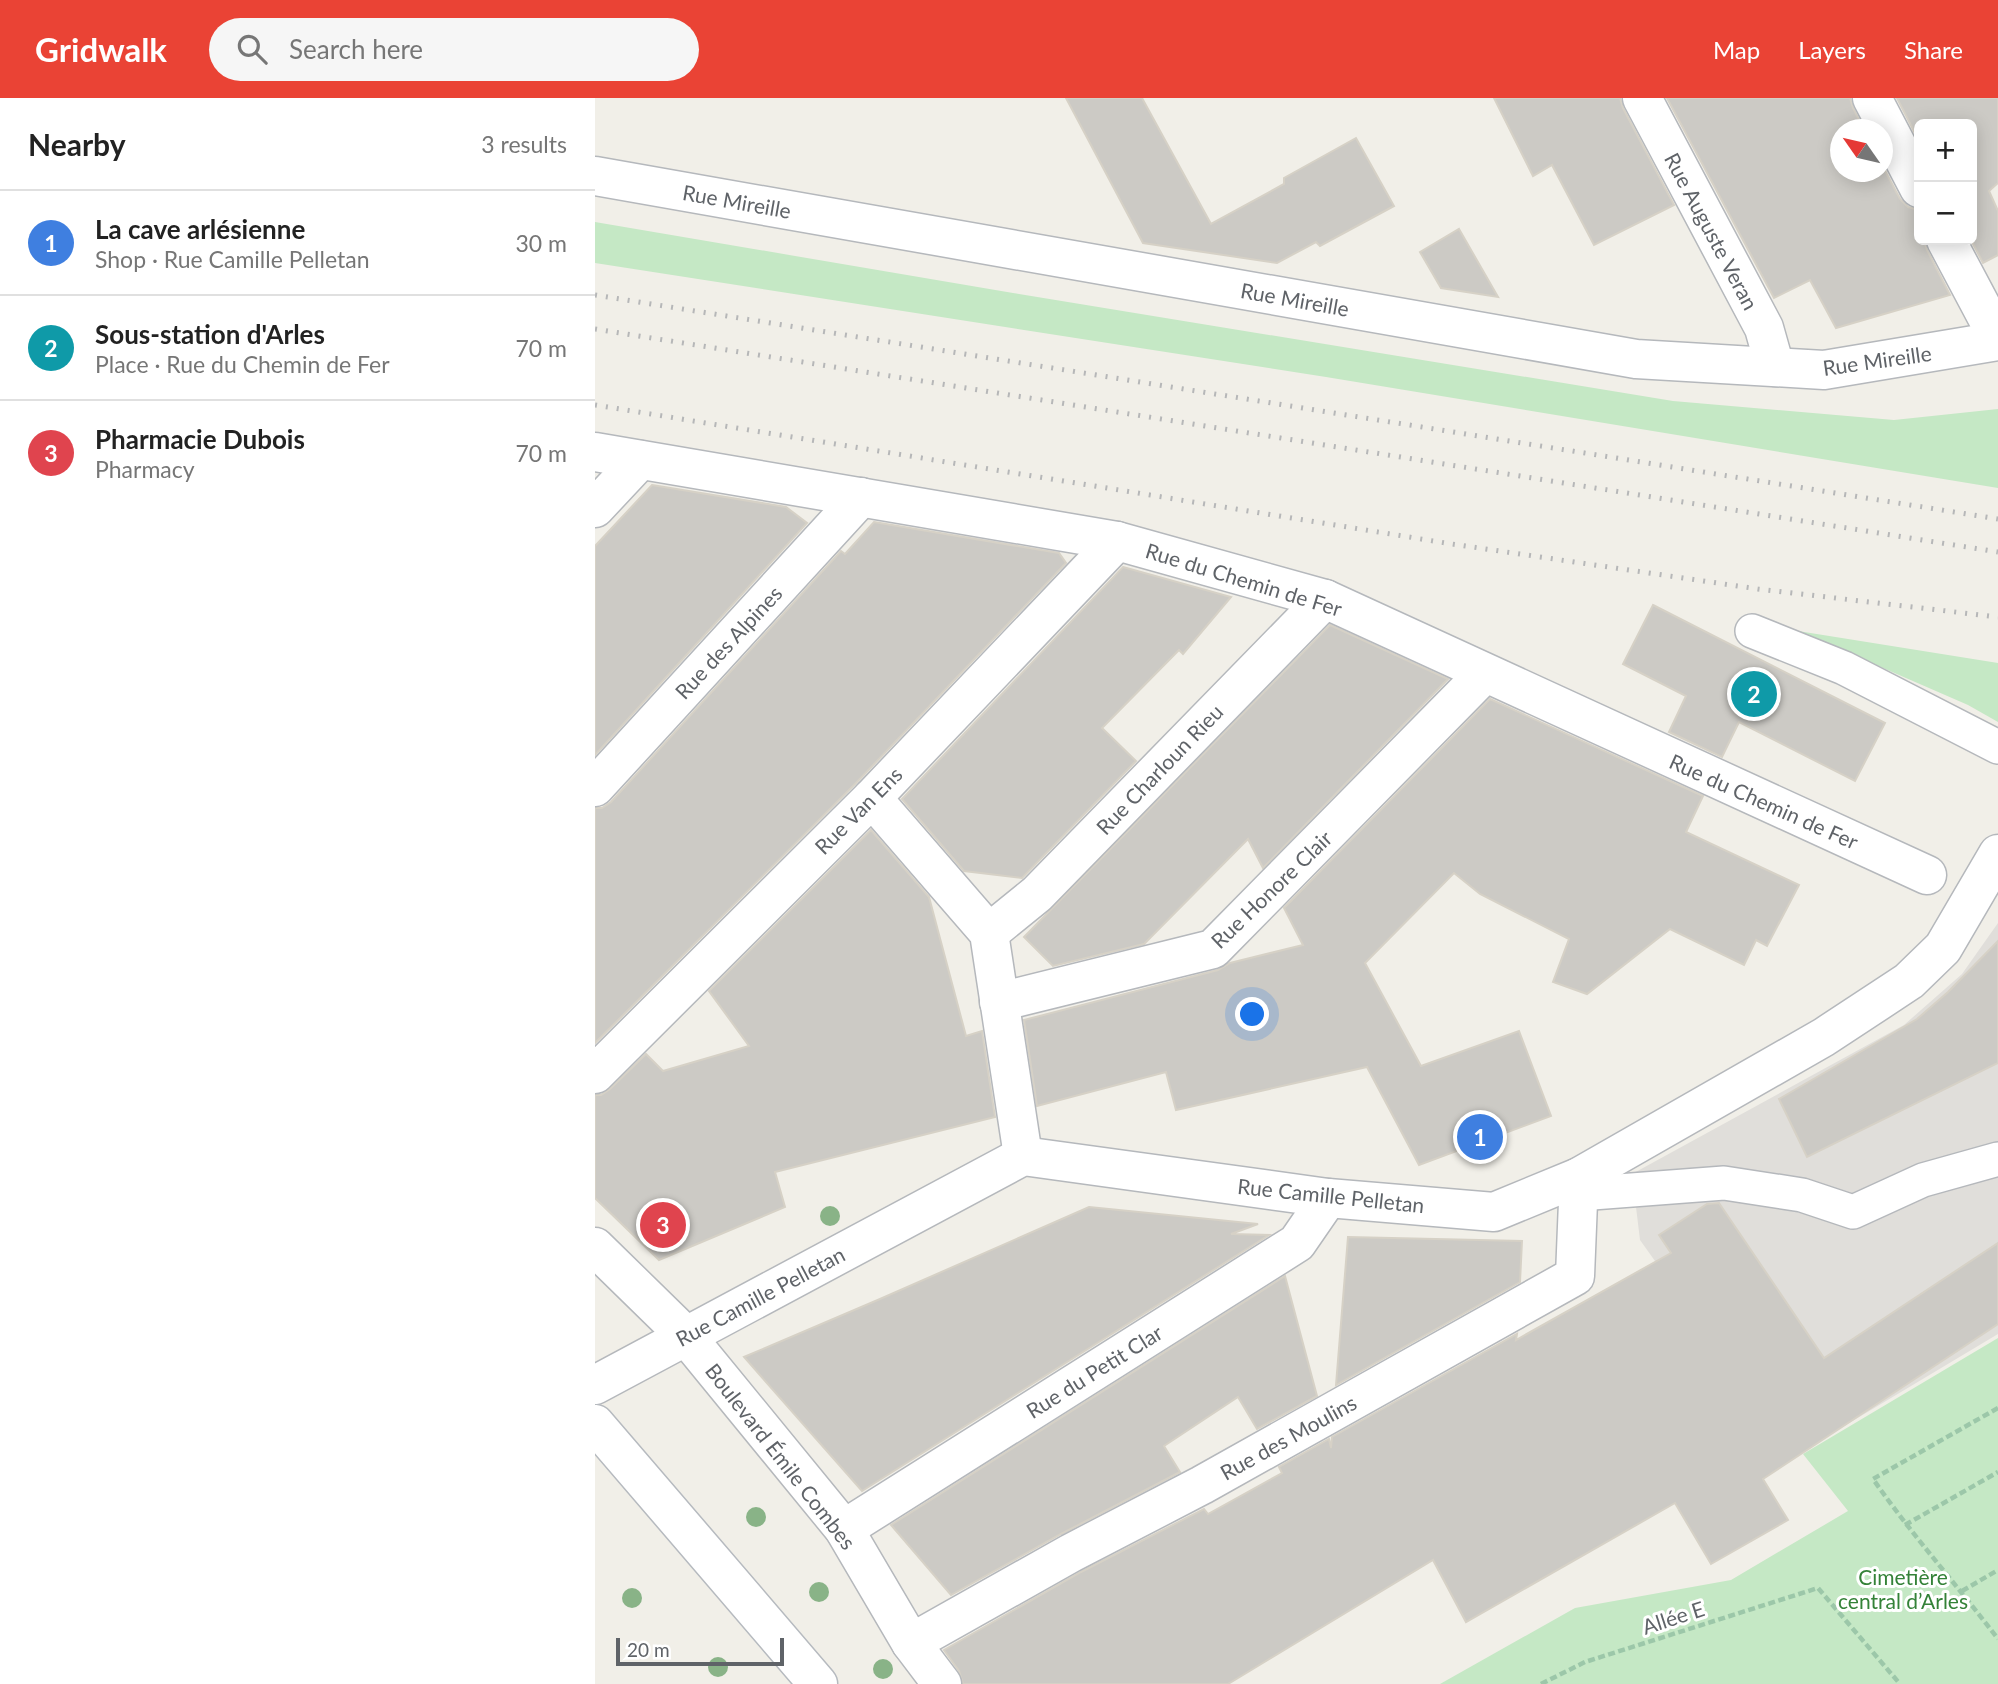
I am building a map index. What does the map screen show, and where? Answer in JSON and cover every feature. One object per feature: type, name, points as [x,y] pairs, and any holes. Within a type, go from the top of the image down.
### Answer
[{"type":"street","name":"Rue Auguste Veran","points":[[1642,98],[1764,328],[1775,367]]},
{"type":"street","points":[[1872,98],[1916,182]]},
{"type":"street","name":"Rue Mireille","points":[[595,176],[1636,359],[1824,370],[1998,339]]},
{"type":"street","points":[[1950,245],[1998,339]]},
{"type":"street","name":"Rue du Chemin de Fer","points":[[595,452],[1117,541],[1325,599],[1927,875]]},
{"type":"street","points":[[595,508],[640,460]]},
{"type":"street","name":"Rue des Alpines","points":[[595,787],[861,497]]},
{"type":"street","name":"Rue Van Ens","points":[[595,1074],[871,798],[1117,541]]},
{"type":"street","name":"Rue Charloun Rieu","points":[[989,933],[1037,894],[1325,599]]},
{"type":"street","name":"Rue Honore Clair","points":[[999,1002],[1213,949],[1484,674]]},
{"type":"street","points":[[871,798],[989,933],[1023,1156]]},
{"type":"street","name":"Rue Camille Pelletan","points":[[595,1385],[1023,1156],[1328,1198],[1494,1212],[1579,1185],[1824,1037],[1909,981],[1943,948],[1998,854]]},
{"type":"street","name":"Rue des Moulins","points":[[911,1643],[1071,1553],[1202,1485],[1576,1276],[1579,1185]]},
{"type":"street","name":"Rue du Petit Clar","points":[[844,1529],[1297,1244],[1328,1198]]},
{"type":"street","name":"Boulevard Émile Combes","points":[[595,1247],[686,1336],[844,1529],[911,1643],[942,1684]]},
{"type":"street","points":[[595,1424],[818,1684]]},
{"type":"lane","points":[[1752,631],[1844,668],[1998,747]]},
{"type":"lane","points":[[1579,1185],[1724,1183],[1803,1195],[1853,1212],[1923,1180],[1998,1159]]},
{"type":"path","points":[[1998,1408],[1873,1479],[1905,1525],[1962,1591],[1998,1639]]},
{"type":"path","points":[[1905,1525],[1998,1472]]},
{"type":"path","points":[[1962,1591],[1998,1570]]},
{"type":"path","name":"Allée E","points":[[1541,1684],[1585,1662],[1818,1588],[1900,1684]]},
{"type":"shaded area","points":[[1998,923],[1998,1334],[1794,1456],[1640,1240],[1632,1174],[1904,1025],[1962,974]]},
{"type":"green space","points":[[595,222],[1673,401],[1894,420],[1998,409],[1998,488],[1326,377],[595,263]]},
{"type":"green space","points":[[1798,631],[1998,663],[1998,722],[1968,705]]},
{"type":"green space","name":"Cimetière central d’Arles","points":[[1998,1338],[1998,1684],[1440,1684],[1575,1608],[1731,1580],[1848,1511],[1803,1454]]},
{"type":"building","points":[[1066,98],[1142,98],[1211,224],[1284,184],[1284,178],[1356,138],[1394,206],[1320,246],[1316,242],[1277,263],[1143,243]]},
{"type":"building","points":[[1494,98],[1620,98],[1674,205],[1594,245],[1552,165],[1533,176]]},
{"type":"building","points":[[1667,98],[1850,98],[1858,119],[1830,119],[1830,182],[1891,182],[1900,199],[1914,209],[1914,245],[1926,245],[1950,295],[1836,328],[1810,280],[1774,298]]},
{"type":"building","points":[[1897,98],[1998,98],[1998,183],[1989,191],[1998,211],[1998,255],[1983,263],[1974,245],[1977,245],[1977,119],[1914,119],[1914,131]]},
{"type":"building","points":[[1459,229],[1498,297],[1441,288],[1420,252]]},
{"type":"building","points":[[652,485],[786,507],[807,523],[595,755],[595,546]]},
{"type":"building","points":[[874,522],[1059,553],[1066,563],[856,783],[595,1043],[595,808],[602,808],[611,802],[841,551],[845,554]]},
{"type":"building","points":[[1123,567],[1231,597],[1183,654],[1179,650],[1102,728],[1136,761],[1022,878],[964,871],[902,799]]},
{"type":"building","points":[[1653,605],[1885,723],[1855,781],[1739,722],[1722,757],[1669,732],[1686,696],[1623,664]]},
{"type":"building","points":[[1330,625],[1448,679],[1263,868],[1248,839],[1144,944],[1053,966],[1024,937]]},
{"type":"building","points":[[1490,699],[1703,796],[1686,832],[1799,885],[1767,946],[1756,940],[1744,965],[1670,929],[1587,994],[1553,982],[1569,939],[1480,894],[1454,873],[1365,963],[1421,1066],[1519,1031],[1551,1116],[1419,1165],[1367,1067],[1176,1110],[1166,1072],[1037,1106],[1024,1020],[1303,945],[1284,908]]},
{"type":"building","points":[[871,830],[929,897],[966,1036],[982,1031],[995,1117],[775,1172],[785,1207],[659,1260],[595,1198],[595,1095],[601,1095],[610,1089],[646,1054],[663,1071],[749,1046],[709,991]]},
{"type":"building","points":[[1998,941],[1998,1063],[1807,1157],[1779,1099],[1917,1019]]},
{"type":"building","points":[[1719,1203],[1824,1358],[1998,1243],[1998,1324],[1763,1479],[1788,1520],[1711,1564],[1675,1503],[1466,1622],[1433,1560],[1228,1684],[963,1684],[959,1671],[944,1650],[1081,1572],[1204,1509],[1208,1514],[1282,1473],[1279,1467],[1329,1439],[1331,1448],[1332,1437],[1517,1334],[1516,1340],[1671,1253],[1659,1235],[1707,1204]]},
{"type":"building","points":[[1089,1207],[1258,1224],[1231,1234],[1269,1235],[862,1491],[744,1357],[880,1299]]},
{"type":"building","points":[[1348,1237],[1522,1241],[1520,1282],[1336,1385]]},
{"type":"building","points":[[1285,1276],[1317,1396],[1257,1429],[1238,1397],[1164,1446],[1180,1472],[951,1595],[891,1525]]},
{"type":"railway","points":[[595,295],[1998,519]]},
{"type":"railway","points":[[595,329],[1998,552]]},
{"type":"railway","points":[[595,405],[1452,544],[1758,589],[1998,617]]},
{"type":"place","name":"Sous-station d'Arles","points":[[1754,694]]},
{"type":"place","name":"La cave arlésienne","points":[[1480,1137]]},
{"type":"place","name":"Pharmacie Dubois","points":[[663,1225]]}]
